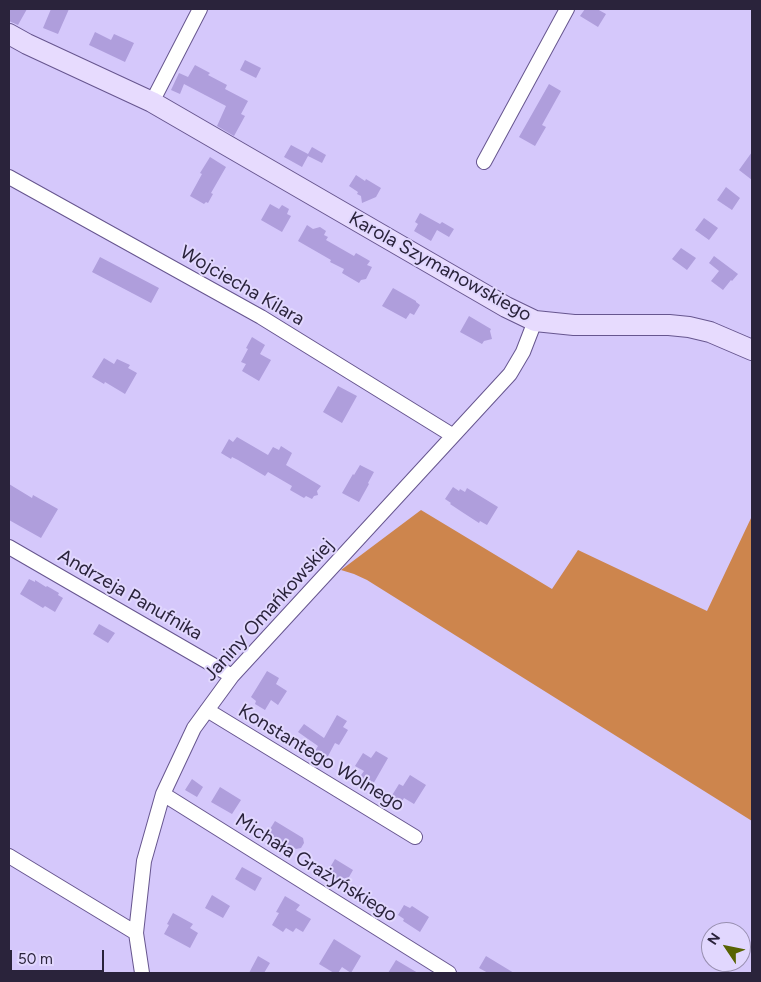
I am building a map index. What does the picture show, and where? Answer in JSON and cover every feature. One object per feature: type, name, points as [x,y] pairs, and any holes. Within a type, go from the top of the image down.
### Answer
[{"type":"street","points":[[152,102],[200,9]]},
{"type":"street","points":[[484,162],[567,9]]},
{"type":"street","name":"Karola Szymanowskiego","points":[[9,34],[152,102],[490,298],[535,321],[574,325],[669,325],[689,327],[710,332],[752,350]]},
{"type":"street","name":"Wojciecha Kilara","points":[[9,177],[260,317],[452,435]]},
{"type":"street","name":"Janiny Omańkowskiej","points":[[142,973],[136,933],[144,861],[162,794],[194,728],[232,676],[510,374],[524,352],[535,321]]},
{"type":"street","name":"Andrzeja Panufnika","points":[[9,547],[232,676]]},
{"type":"street","name":"Konstantego Wolnego","points":[[207,710],[415,837]]},
{"type":"street","name":"Michała Grażyńskiego","points":[[162,794],[449,973]]},
{"type":"street","points":[[9,856],[136,933]]},
{"type":"shaded area","points":[[421,510],[552,589],[578,550],[707,611],[752,516],[752,821],[367,580],[341,570]]},
{"type":"building","points":[[9,9],[27,9],[18,25],[9,21]]},
{"type":"building","points":[[51,9],[69,9],[58,34],[43,28]]},
{"type":"building","points":[[585,9],[597,9],[606,14],[598,27],[580,16]]},
{"type":"building","points":[[95,32],[111,40],[114,34],[134,43],[125,62],[89,45]]},
{"type":"building","points":[[245,60],[261,68],[256,78],[240,70]]},
{"type":"building","points":[[195,65],[210,73],[208,75],[227,85],[225,89],[248,101],[241,114],[245,116],[234,136],[217,126],[226,106],[184,84],[180,94],[171,90],[179,73],[188,77]]},
{"type":"building","points":[[549,84],[561,91],[542,125],[546,127],[535,146],[519,137]]},
{"type":"building","points":[[291,145],[308,154],[312,147],[326,155],[322,163],[308,156],[302,167],[284,157]]},
{"type":"building","points":[[752,152],[752,180],[739,170]]},
{"type":"building","points":[[210,157],[226,167],[211,193],[213,194],[208,203],[204,204],[190,196],[202,174],[200,173]]},
{"type":"building","points":[[356,175],[381,188],[376,197],[362,203],[361,196],[357,194],[358,192],[349,186]]},
{"type":"building","points":[[726,187],[740,198],[732,210],[717,200]]},
{"type":"building","points":[[270,204],[279,209],[282,205],[289,209],[287,214],[291,216],[282,232],[261,220]]},
{"type":"building","points":[[420,213],[454,229],[449,237],[437,230],[431,241],[414,231],[418,224],[415,222]]},
{"type":"building","points":[[704,218],[718,228],[709,240],[695,230]]},
{"type":"building","points":[[307,225],[313,229],[320,227],[326,231],[324,235],[328,237],[326,240],[354,256],[356,253],[370,261],[367,265],[372,267],[366,279],[361,280],[359,283],[342,273],[344,269],[330,262],[331,260],[298,241]]},
{"type":"building","points":[[681,248],[696,258],[687,270],[672,259]]},
{"type":"building","points":[[714,256],[738,274],[723,290],[711,281],[719,271],[709,263]]},
{"type":"building","points":[[100,257],[159,288],[151,303],[92,272]]},
{"type":"building","points":[[393,288],[420,305],[414,315],[410,313],[406,319],[382,306]]},
{"type":"building","points":[[469,316],[491,329],[492,339],[484,341],[482,344],[460,332]]},
{"type":"building","points":[[252,337],[265,345],[260,354],[271,360],[259,381],[242,371],[246,364],[241,362]]},
{"type":"building","points":[[104,358],[114,364],[117,359],[130,365],[128,368],[137,373],[125,394],[105,382],[104,384],[92,377]]},
{"type":"building","points":[[338,386],[357,396],[342,423],[323,412]]},
{"type":"building","points":[[237,437],[268,455],[273,447],[279,450],[281,446],[292,453],[286,465],[321,486],[317,491],[318,495],[312,499],[306,496],[304,498],[290,490],[292,486],[268,472],[265,476],[238,460],[232,457],[231,459],[221,453],[229,439],[233,442]]},
{"type":"building","points":[[360,465],[374,472],[359,502],[342,493]]},
{"type":"building","points":[[9,484],[32,498],[33,495],[58,509],[41,538],[9,520]]},
{"type":"building","points":[[453,487],[465,492],[467,488],[498,507],[487,525],[480,521],[479,523],[445,499]]},
{"type":"building","points":[[29,579],[47,586],[59,593],[58,595],[63,598],[55,612],[45,606],[43,608],[20,594]]},
{"type":"building","points":[[99,624],[115,633],[108,643],[93,634]]},
{"type":"building","points":[[267,671],[279,678],[276,684],[287,691],[278,705],[271,700],[265,710],[255,704],[256,701],[251,697]]},
{"type":"building","points":[[337,715],[347,721],[343,727],[348,730],[339,745],[335,743],[327,758],[315,751],[318,746],[298,732],[304,724],[324,738]]},
{"type":"building","points":[[376,751],[388,758],[372,786],[359,778],[364,771],[355,766],[363,753],[371,758]]},
{"type":"building","points":[[410,775],[426,785],[414,804],[404,798],[401,803],[391,797],[399,784],[403,786]]},
{"type":"building","points":[[192,779],[203,787],[197,797],[185,790]]},
{"type":"building","points":[[220,787],[241,800],[232,814],[211,802]]},
{"type":"building","points":[[275,821],[303,838],[304,843],[301,848],[296,849],[293,847],[289,852],[265,837]]},
{"type":"building","points":[[335,859],[353,870],[345,884],[326,874]]},
{"type":"building","points":[[242,867],[262,878],[255,891],[235,879]]},
{"type":"building","points":[[212,895],[230,906],[223,918],[205,908]]},
{"type":"building","points":[[285,896],[300,905],[296,910],[311,919],[303,932],[296,928],[293,932],[286,928],[283,932],[272,925],[279,913],[276,912]]},
{"type":"building","points":[[404,905],[410,908],[412,906],[429,917],[420,932],[403,921],[404,919],[398,915]]},
{"type":"building","points":[[173,913],[193,924],[190,928],[198,933],[190,948],[164,934]]},
{"type":"building","points":[[334,939],[361,956],[351,973],[342,967],[338,973],[334,973],[319,964]]},
{"type":"building","points":[[258,956],[270,963],[264,973],[249,973]]},
{"type":"building","points":[[486,956],[514,973],[488,973],[479,968]]},
{"type":"building","points":[[396,960],[418,973],[388,973]]}]
